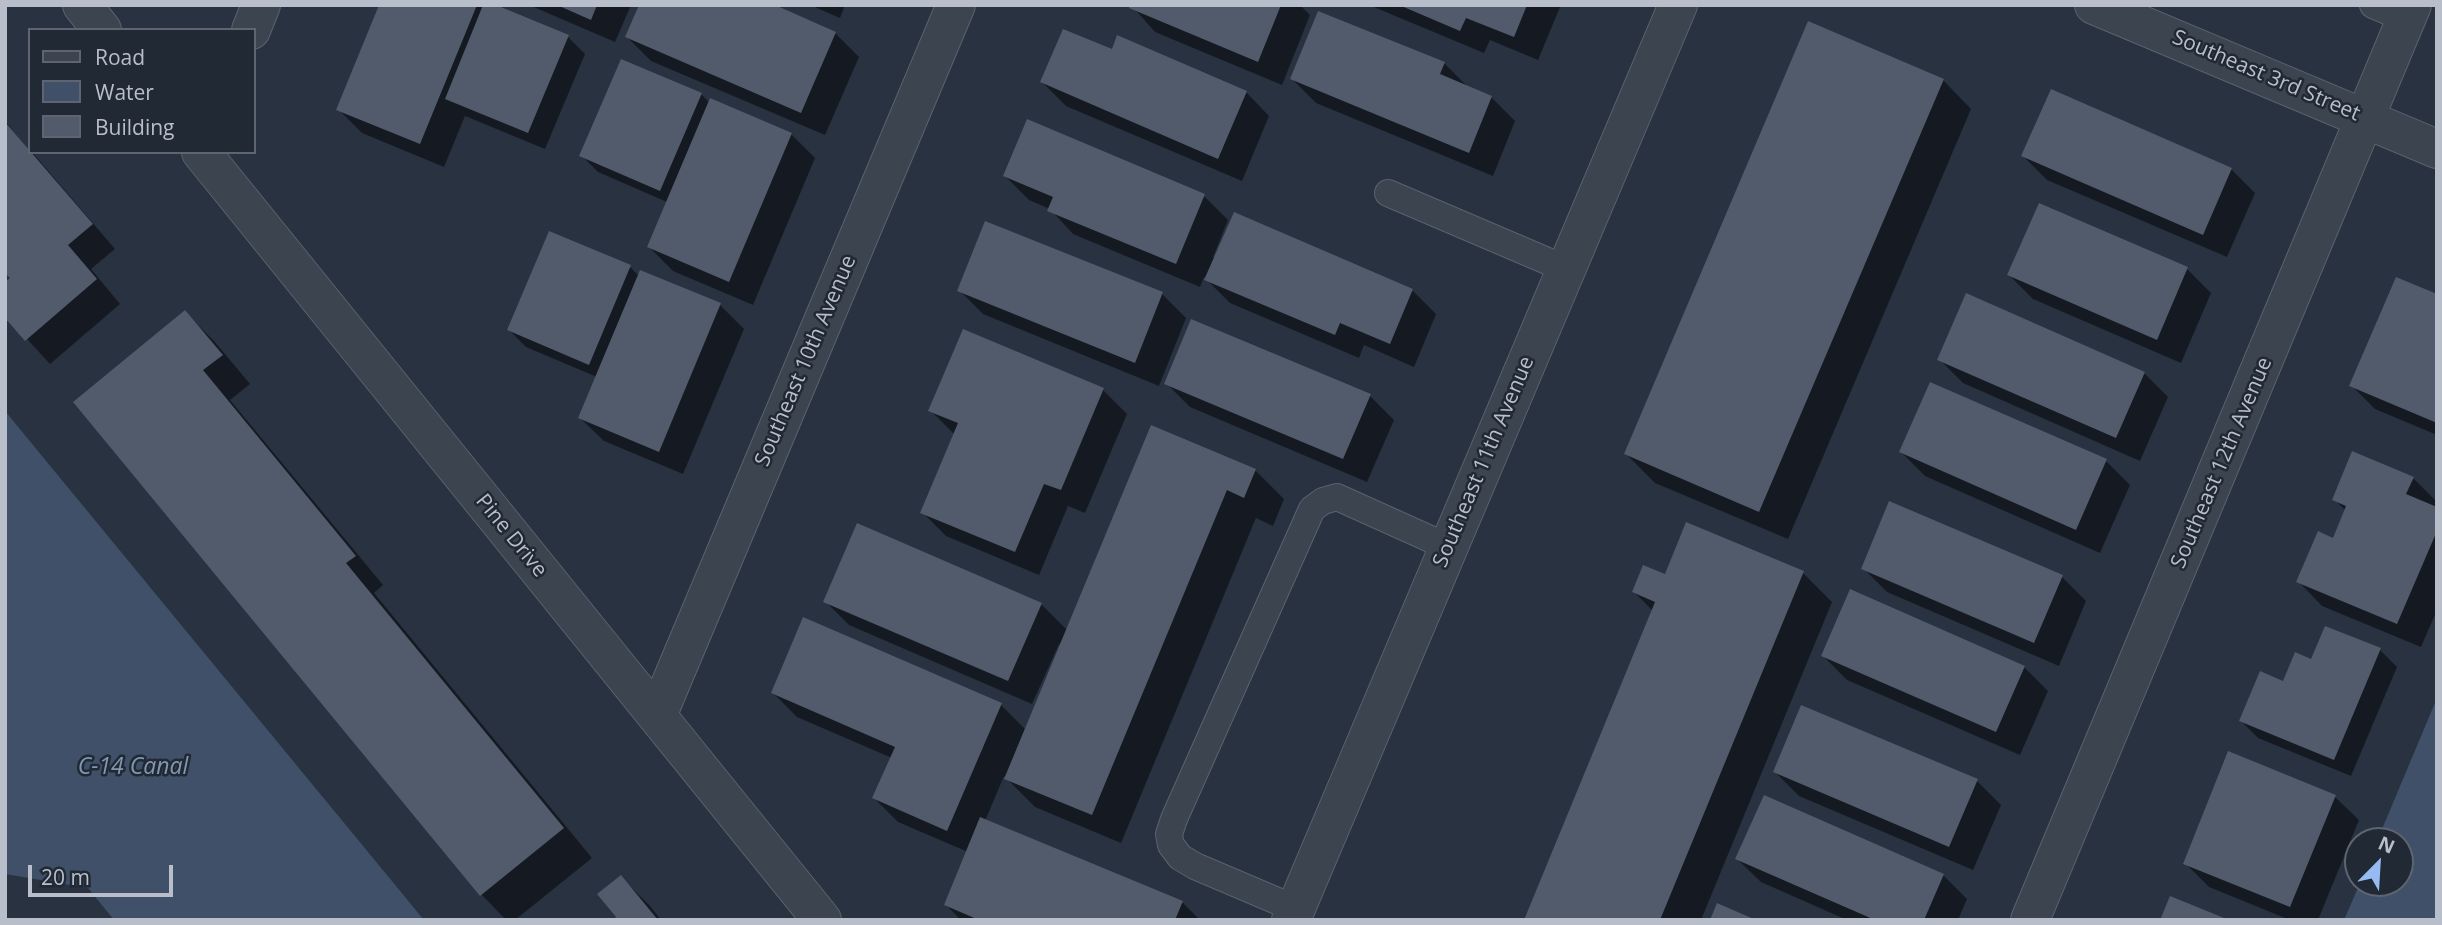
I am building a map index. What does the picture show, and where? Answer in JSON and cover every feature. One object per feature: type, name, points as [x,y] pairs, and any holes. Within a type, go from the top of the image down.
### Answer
[{"type":"street","points":[[82,5],[100,28]]},
{"type":"street","points":[[252,28],[261,5]]},
{"type":"street","name":"Southeast 10th Avenue","points":[[657,716],[956,5]]},
{"type":"street","name":"Southeast 11th Avenue","points":[[1293,915],[1678,5]]},
{"type":"street","name":"Southeast 3rd Street","points":[[2094,5],[2437,149]]},
{"type":"street","name":"Southeast 12th Avenue","points":[[2030,920],[2366,118],[2397,10]]},
{"type":"street","name":"Pine Drive","points":[[203,154],[822,920]]},
{"type":"lane","points":[[1388,193],[1566,269]]},
{"type":"lane","points":[[1293,915],[1180,857],[1171,845],[1169,834],[1174,819],[1312,509],[1322,501],[1337,497],[1448,547]]},
{"type":"water","name":"C-14 Canal","points":[[5,411],[424,920],[114,920],[88,888],[5,874]]},
{"type":"water","points":[[2437,698],[2437,920],[2344,920],[2354,897],[2414,897],[2414,827],[2383,827]]},
{"type":"building","points":[[379,5],[477,5],[420,144],[336,110]]},
{"type":"building","points":[[483,5],[496,5],[569,35],[528,133],[445,99]]},
{"type":"building","points":[[557,5],[597,5],[591,20]]},
{"type":"building","points":[[639,5],[775,5],[836,32],[801,113],[625,37]]},
{"type":"building","points":[[1130,5],[1281,5],[1258,62],[1129,8]]},
{"type":"building","points":[[1399,5],[1527,5],[1514,37],[1466,18],[1460,31]]},
{"type":"building","points":[[1318,11],[1445,62],[1440,74],[1492,96],[1469,153],[1290,79]]},
{"type":"building","points":[[1808,21],[1944,79],[1759,512],[1624,454]]},
{"type":"building","points":[[1063,29],[1112,49],[1117,35],[1247,91],[1218,159],[1040,82]]},
{"type":"building","points":[[621,59],[702,93],[660,191],[579,156]]},
{"type":"building","points":[[2051,89],[2232,168],[2203,235],[2021,156]]},
{"type":"building","points":[[710,98],[792,133],[729,282],[647,247]]},
{"type":"building","points":[[1027,119],[1205,194],[1176,264],[1047,211],[1053,197],[1003,176]]},
{"type":"building","points":[[5,122],[28,149],[28,154],[33,154],[93,224],[68,245],[97,279],[25,341],[5,318],[5,282],[10,278],[5,273]]},
{"type":"building","points":[[2039,203],[2188,267],[2157,340],[2007,275]]},
{"type":"building","points":[[1234,212],[1413,289],[1390,344],[1340,323],[1335,335],[1204,280]]},
{"type":"building","points":[[985,221],[1163,292],[1135,363],[957,291]]},
{"type":"building","points":[[549,231],[631,265],[589,365],[507,330]]},
{"type":"building","points":[[640,270],[721,303],[659,452],[578,418]]},
{"type":"building","points":[[2396,277],[2437,294],[2437,423],[2349,386]]},
{"type":"building","points":[[1966,293],[2145,372],[2116,438],[1937,360]]},
{"type":"building","points":[[185,310],[223,355],[203,370],[356,556],[346,563],[564,828],[480,896],[73,402]]},
{"type":"building","points":[[1191,319],[1371,394],[1343,459],[1164,384]]},
{"type":"building","points":[[963,329],[1104,388],[1061,490],[1044,484],[1015,552],[920,513],[958,423],[928,411]]},
{"type":"building","points":[[1930,382],[2107,459],[2076,530],[1899,452]]},
{"type":"building","points":[[1151,425],[1256,469],[1244,498],[1227,490],[1092,815],[1004,779]]},
{"type":"building","points":[[2352,451],[2414,477],[2406,494],[2437,507],[2437,531],[2397,624],[2296,582],[2318,531],[2333,538],[2346,506],[2332,500]]},
{"type":"building","points":[[1889,501],[2063,575],[2034,643],[1861,569]]},
{"type":"building","points":[[1686,522],[1804,571],[1660,920],[1524,920],[1655,602],[1632,592],[1643,565],[1665,574]]},
{"type":"building","points":[[857,523],[1042,603],[1008,681],[823,602]]},
{"type":"building","points":[[1850,589],[2025,666],[1996,732],[1821,656]]},
{"type":"building","points":[[803,617],[1002,703],[947,831],[872,798],[895,747],[771,693]]},
{"type":"building","points":[[2325,626],[2381,648],[2334,760],[2239,721],[2260,671],[2283,681],[2295,652],[2311,659]]},
{"type":"building","points":[[1801,705],[1978,779],[1949,847],[1773,772]]},
{"type":"building","points":[[2228,751],[2336,795],[2290,907],[2183,864]]},
{"type":"building","points":[[1764,795],[1944,874],[1924,920],[1875,920],[1735,859]]},
{"type":"building","points":[[980,817],[1183,901],[1175,920],[979,920],[944,905]]},
{"type":"building","points":[[621,875],[658,920],[613,920],[616,917],[597,894]]},
{"type":"building","points":[[2170,896],[2229,920],[2160,920]]},
{"type":"building","points":[[1717,903],[1756,920],[1710,920]]}]
